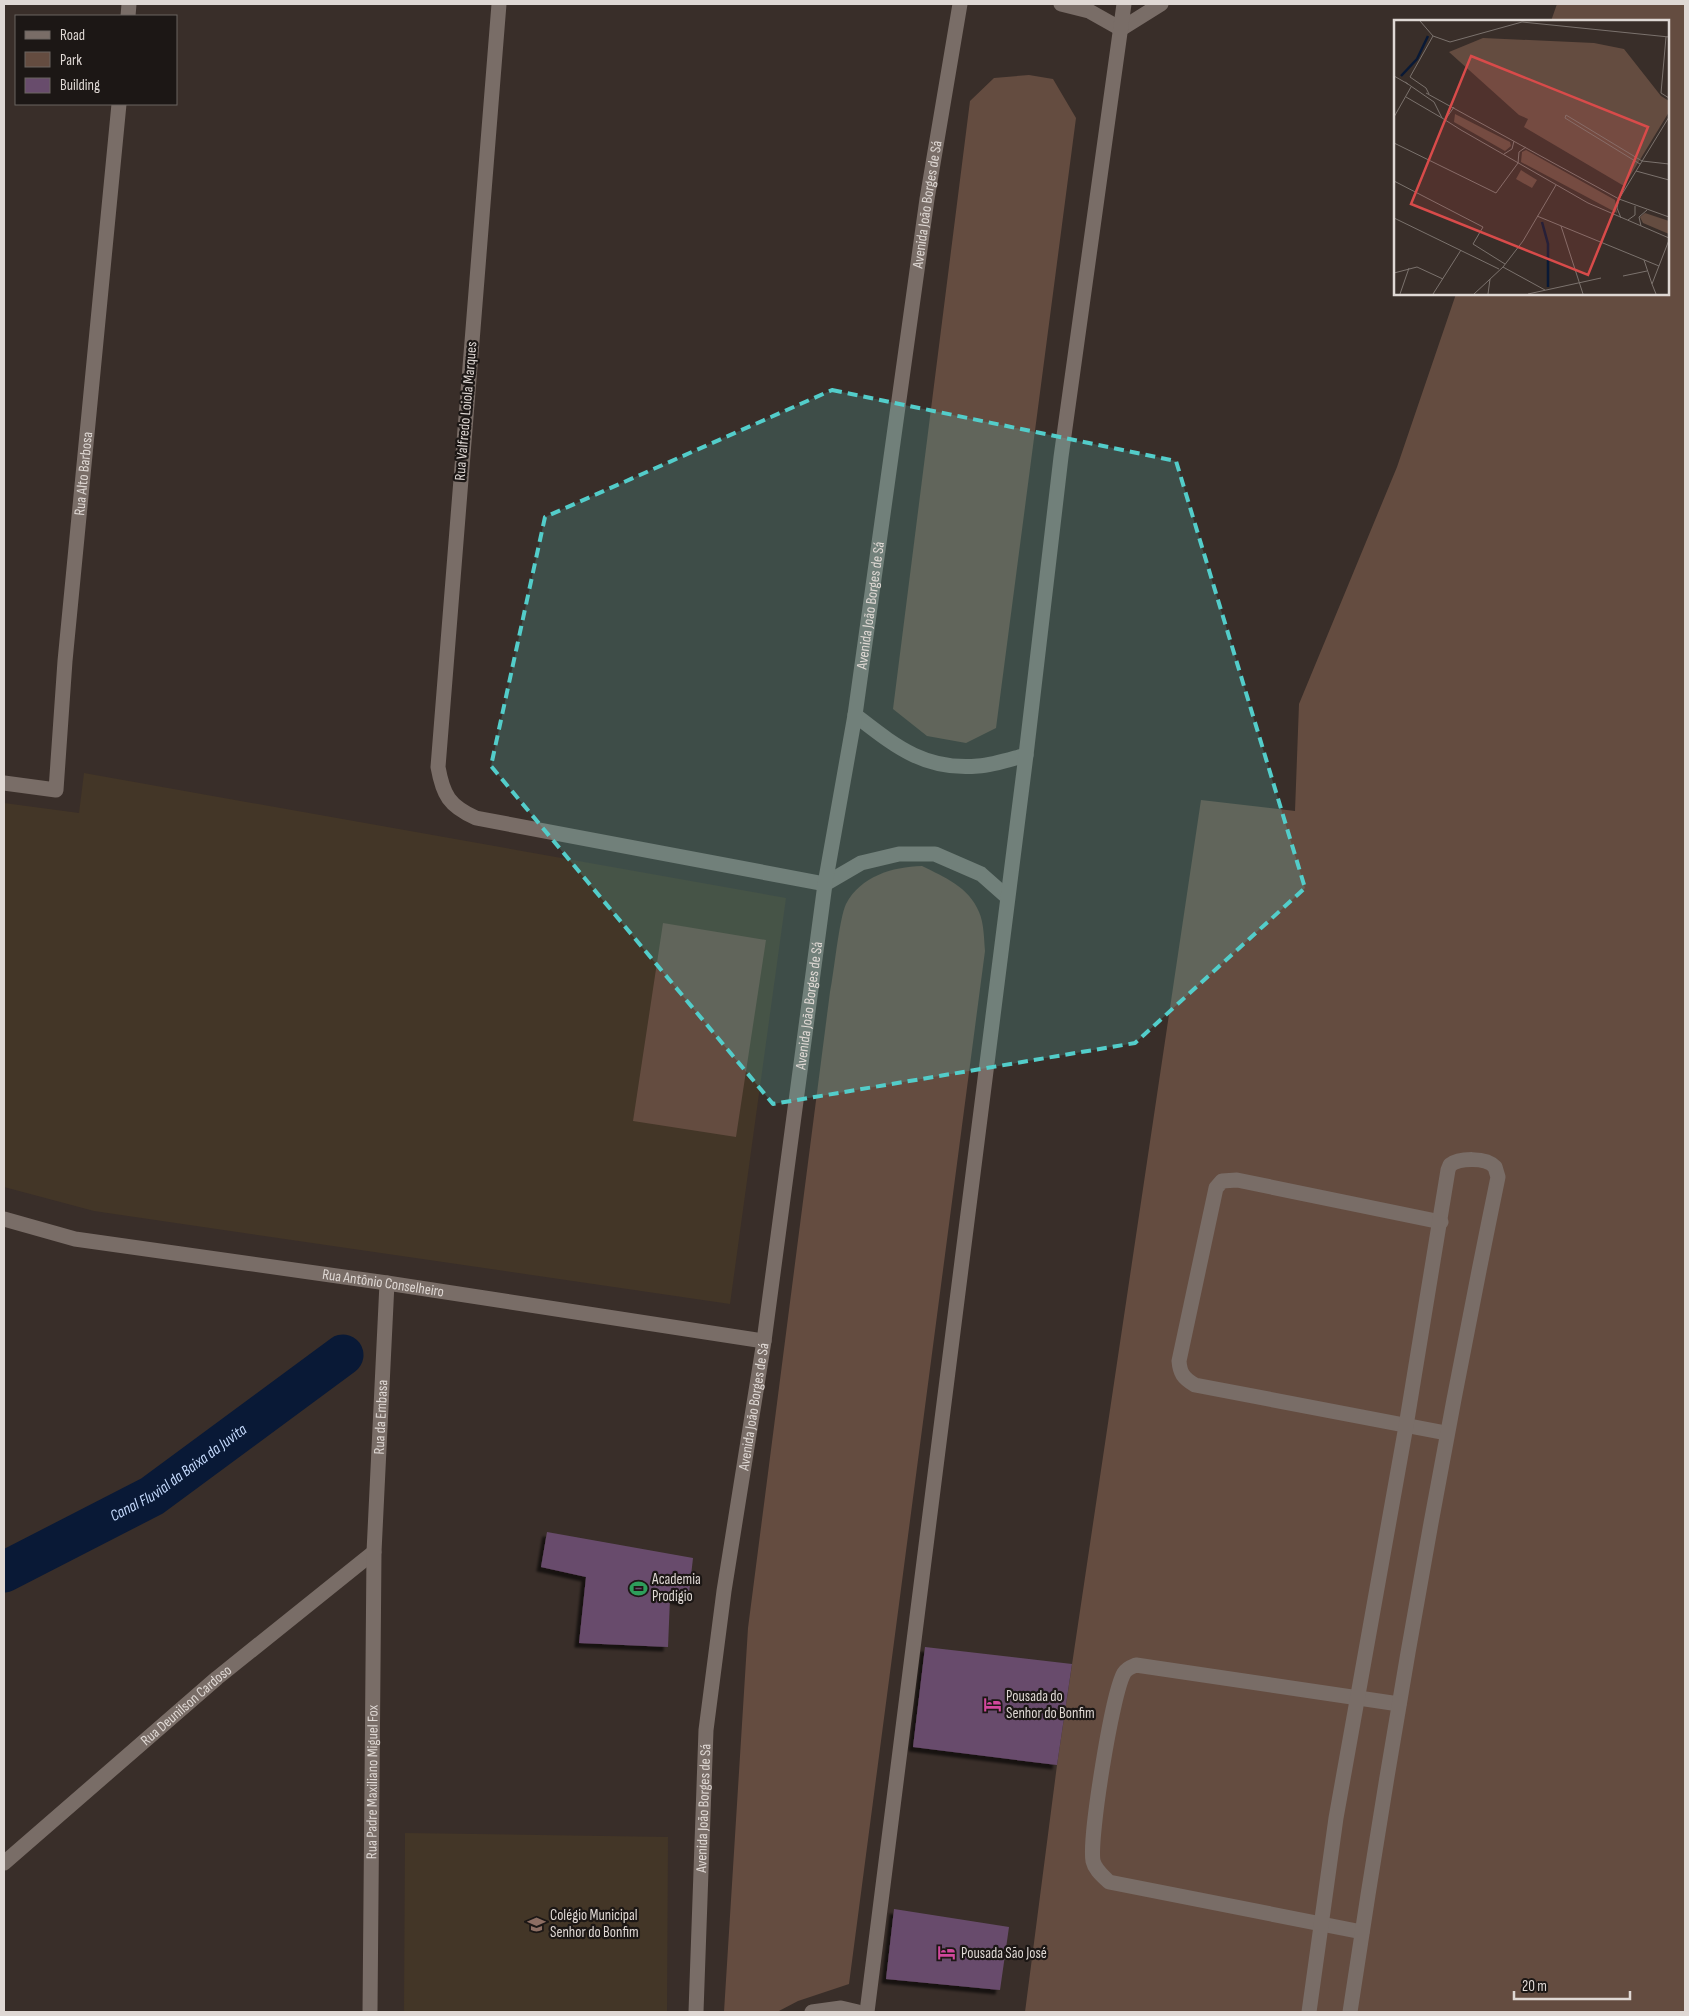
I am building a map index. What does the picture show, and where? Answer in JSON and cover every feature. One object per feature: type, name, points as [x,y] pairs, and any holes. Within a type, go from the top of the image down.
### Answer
[{"type":"street","name":"Rua Valfredo Loiola Marques","points":[[499,4],[438,767],[442,789],[460,811],[476,818],[825,884]]},
{"type":"street","name":"Avenida João Borges de Sá","points":[[696,2012],[699,1871],[706,1730],[724,1591],[764,1341],[825,884],[855,715],[927,198],[960,4]]},
{"type":"street","points":[[1061,4],[1089,11],[1122,29]]},
{"type":"street","points":[[867,2012],[1026,755],[1061,457],[1124,4]]},
{"type":"street","points":[[1122,29],[1161,4]]},
{"type":"street","name":"Rua Alto Barbosa","points":[[4,783],[56,790],[65,661],[119,105]]},
{"type":"street","points":[[855,715],[894,745],[917,758],[939,765],[978,766],[1026,755]]},
{"type":"street","points":[[825,884],[861,863],[898,854],[935,854],[981,874],[1007,897]]},
{"type":"street","points":[[1309,2012],[1336,1818],[1359,1697],[1450,1166],[1460,1159],[1492,1164],[1498,1177],[1446,1433],[1399,1704],[1350,2012]]},
{"type":"street","points":[[1441,1222],[1238,1180],[1222,1181],[1216,1188],[1179,1361],[1180,1373],[1186,1380],[1195,1385],[1446,1433]]},
{"type":"street","name":"Rua Antônio Conselheiro","points":[[4,1219],[75,1239],[387,1283],[764,1341]]},
{"type":"street","name":"Rua da Embasa","points":[[374,1552],[387,1283]]},
{"type":"street","name":"Rua Deunilson Cardoso","points":[[4,1863],[217,1678],[374,1552]]},
{"type":"street","name":"Rua Padre Maxiliano Miguel Fox","points":[[370,2012],[374,1552]]},
{"type":"street","points":[[1362,1932],[1109,1882],[1094,1864],[1092,1850],[1098,1801],[1117,1695],[1124,1672],[1129,1667],[1136,1665],[1399,1704]]},
{"type":"street","points":[[812,2012],[841,2008],[858,2012]]},
{"type":"highlighted area","points":[[832,390],[1176,461],[1305,888],[1135,1043],[773,1104],[491,766],[545,517]]},
{"type":"shaded area","points":[[84,773],[786,898],[730,1304],[94,1211],[4,1187],[4,803],[79,813]]},
{"type":"shaded area","name":"Colégio Municipal Senhor do Bonfim","points":[[405,1833],[668,1837],[667,2012],[404,2012]]},
{"type":"green space","points":[[1557,4],[1685,4],[1685,2012],[1025,2012],[1057,1765],[1201,800],[1295,811],[1299,704],[1397,467],[1456,295],[1669,295],[1669,20],[1551,20]]},
{"type":"green space","points":[[1029,75],[1053,79],[1076,118],[996,728],[966,743],[927,736],[893,709],[970,101],[994,78]]},
{"type":"green space","points":[[922,866],[955,884],[975,903],[982,921],[985,951],[849,1984],[798,2001],[777,2012],[724,2012],[748,1628],[839,933],[846,904],[860,886],[878,875],[889,871]]},
{"type":"green space","points":[[663,923],[766,940],[736,1137],[633,1121]]},
{"type":"building","name":"Academia Prodigio","points":[[547,1532],[693,1558],[688,1602],[670,1598],[668,1647],[579,1643],[586,1577],[541,1567]]},
{"type":"building","name":"Pousada do Senhor do Bonfim","points":[[925,1647],[1072,1664],[1057,1765],[913,1747]]},
{"type":"building","name":"Pousada São José","points":[[894,1909],[1009,1927],[1000,1990],[886,1979]]},
{"type":"waterway","name":"Canal Fluvial da Baixa da Juvita","points":[[4,1572],[152,1496],[343,1355]]},
{"type":"place","name":"Academia Prodigio","points":[[638,1588]]},
{"type":"place","name":"Pousada do Senhor do Bonfim","points":[[992,1705]]},
{"type":"place","name":"Colégio Municipal Senhor do Bonfim","points":[[536,1924]]},
{"type":"place","name":"Pousada São José","points":[[947,1953]]}]
